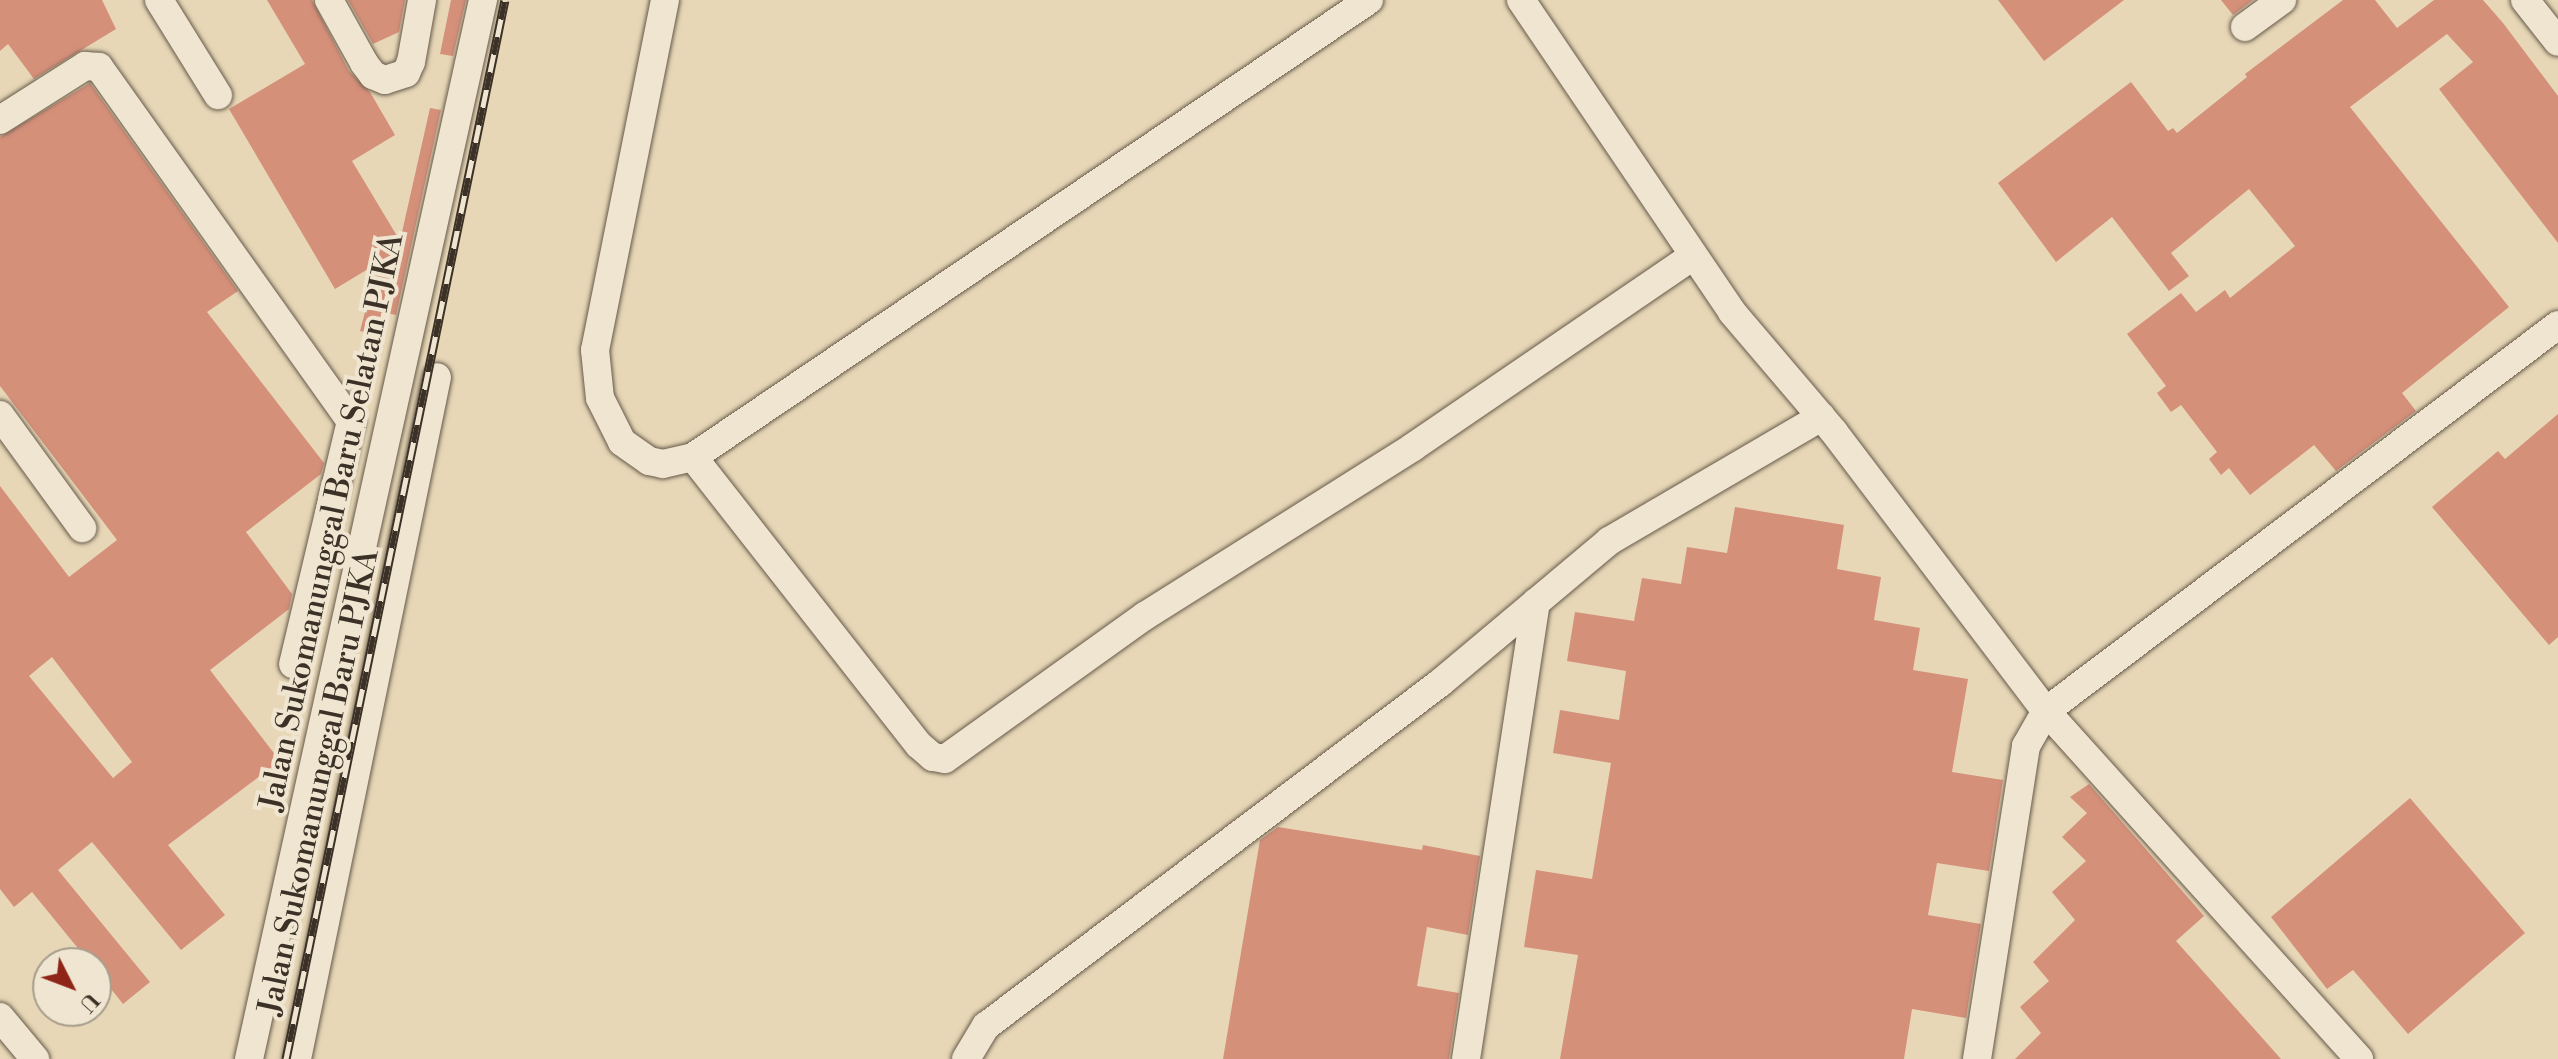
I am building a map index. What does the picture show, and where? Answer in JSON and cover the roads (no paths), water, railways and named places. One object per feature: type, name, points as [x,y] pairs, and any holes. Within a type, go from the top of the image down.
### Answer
[{"type":"street","points":[[159,0],[218,95]]},
{"type":"street","points":[[329,0],[364,63],[373,75],[385,80],[406,73],[422,0]]},
{"type":"street","name":"Jalan Sukomanunggal Baru Selatan PJKA","points":[[249,1059],[483,0]]},
{"type":"street","points":[[665,0],[595,350],[600,398],[622,442],[649,461],[663,464],[693,457],[1369,0]]},
{"type":"street","points":[[1521,0],[1732,312],[1821,417],[2046,711],[2359,1059]]},
{"type":"street","points":[[2245,27],[2282,0]]},
{"type":"street","points":[[2525,0],[2558,42]]},
{"type":"street","points":[[0,120],[85,66],[99,67],[351,421],[293,664]]},
{"type":"street","points":[[693,457],[919,745],[933,757],[945,759],[1145,616],[1413,447],[1692,257]]},
{"type":"street","points":[[1977,1059],[2026,746],[2046,711],[2558,325]]},
{"type":"street","name":"Jalan Sukomanunggal Baru PJKA","points":[[297,1059],[437,377]]},
{"type":"street","points":[[0,415],[82,528]]},
{"type":"street","points":[[966,1059],[986,1026],[1506,632],[1536,602],[1609,541],[1821,417]]},
{"type":"street","points":[[1466,1059],[1536,602]]},
{"type":"street","points":[[0,1017],[35,1059]]},
{"type":"railway","points":[[286,1059],[505,0]]}]
